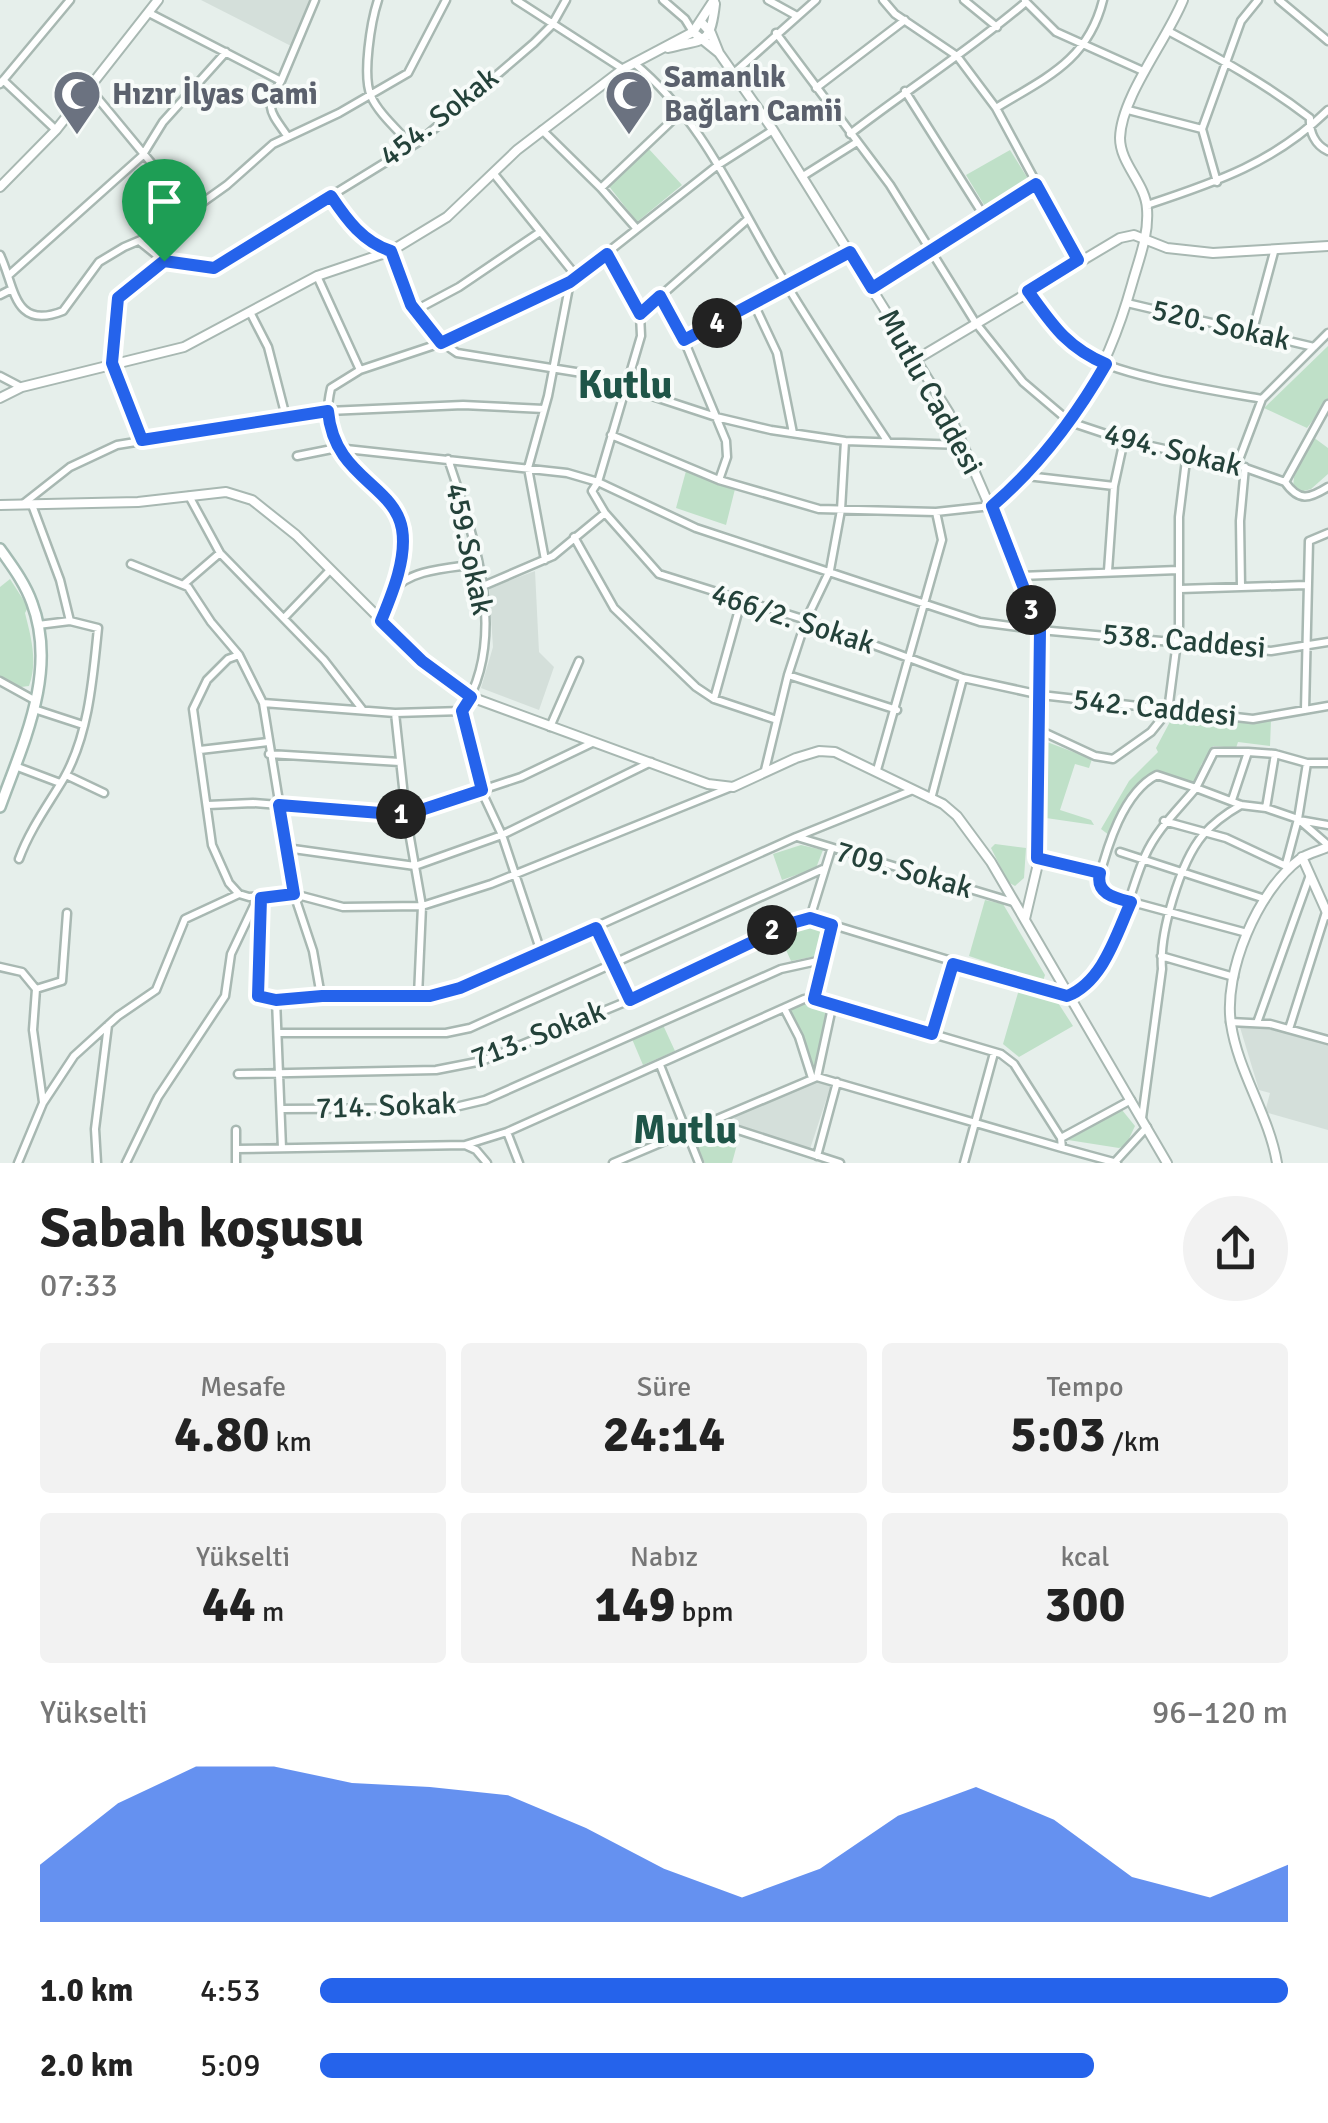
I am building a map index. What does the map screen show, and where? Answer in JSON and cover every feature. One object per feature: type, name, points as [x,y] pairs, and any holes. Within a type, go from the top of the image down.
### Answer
[{"type":"main road","points":[[0,549],[21,580],[38,625],[41,672],[35,705],[0,807]]},
{"type":"street","points":[[56,130],[2,82],[70,0]]},
{"type":"street","points":[[0,187],[56,130],[158,0]]},
{"type":"street","points":[[288,138],[270,110],[269,98],[282,81],[315,0]]},
{"type":"street","points":[[378,0],[371,32],[371,96],[412,146]]},
{"type":"street","points":[[0,254],[15,302],[38,316],[63,311],[100,262],[164,230],[192,211],[273,144],[371,96],[408,73],[446,0]]},
{"type":"street","points":[[516,0],[623,69]]},
{"type":"street","name":"454. Sokak","points":[[164,261],[214,268],[412,146],[552,25],[566,0]]},
{"type":"street","points":[[662,0],[693,32]]},
{"type":"street","points":[[0,398],[22,387],[184,347],[317,276],[391,251],[447,218],[542,130],[623,69],[693,32],[714,0]]},
{"type":"street","points":[[648,54],[703,42],[711,33],[714,0]]},
{"type":"street","points":[[768,0],[796,16]]},
{"type":"street","points":[[734,74],[816,0]]},
{"type":"street","points":[[883,0],[957,56],[996,108],[1078,260]]},
{"type":"street","points":[[964,0],[997,27]]},
{"type":"street","points":[[996,108],[1056,71],[1085,45],[1103,0]]},
{"type":"street","points":[[611,435],[719,480],[802,505],[936,512],[992,506],[1027,476],[1070,422],[1106,364],[1146,237],[1148,205],[1123,152],[1120,136],[1143,71],[1170,32],[1183,0]]},
{"type":"street","points":[[1217,182],[1202,128],[1241,21],[1258,0]]},
{"type":"street","points":[[1279,0],[1328,41]]},
{"type":"street","points":[[850,134],[997,27],[1025,1],[1056,32],[1143,71]]},
{"type":"street","points":[[149,13],[282,81]]},
{"type":"street","points":[[685,20],[701,22],[711,33],[719,53]]},
{"type":"street","points":[[816,88],[905,20]]},
{"type":"street","name":"Mutlu Caddesi","points":[[693,32],[719,53],[774,130],[950,413],[1020,576],[1040,630],[1041,695],[1037,858],[1025,919]]},
{"type":"street","points":[[1170,32],[1225,61],[1310,118],[1309,128],[1319,147],[1328,151]]},
{"type":"street","name":"494. Sokak","points":[[776,34],[890,185],[974,322],[1023,382],[1070,422],[1124,440],[1241,466],[1285,482],[1302,498],[1310,498],[1328,486]]},
{"type":"street","points":[[9,274],[145,152],[164,122],[226,52]]},
{"type":"street","points":[[634,63],[665,88],[682,111],[718,165],[786,284],[888,442]]},
{"type":"street","points":[[90,88],[192,211]]},
{"type":"street","points":[[904,91],[984,216]]},
{"type":"street","points":[[1128,110],[1202,128]]},
{"type":"street","points":[[1148,205],[1217,182],[1266,159],[1328,110]]},
{"type":"street","points":[[602,188],[682,111]]},
{"type":"street","points":[[542,130],[602,188],[637,230]]},
{"type":"street","points":[[381,621],[394,590],[402,528],[379,492],[352,470],[336,448],[328,411],[331,388],[360,370],[441,343],[574,279],[718,165],[774,130]]},
{"type":"street","points":[[803,176],[857,142]]},
{"type":"street","points":[[494,174],[574,279],[528,468],[545,560]]},
{"type":"street","points":[[872,288],[1036,184]]},
{"type":"street","points":[[331,196],[359,232],[374,245],[391,251],[414,310],[441,343],[458,353],[582,374],[716,417],[793,433],[845,440],[964,445]]},
{"type":"street","points":[[640,314],[748,219]]},
{"type":"street","points":[[414,310],[459,288],[540,232]]},
{"type":"street","points":[[917,359],[1120,238],[1146,237],[1167,248],[1213,254],[1328,246]]},
{"type":"street","points":[[139,241],[164,261],[118,298],[112,363],[142,440]]},
{"type":"street","points":[[684,340],[850,252]]},
{"type":"street","points":[[1253,330],[1274,252]]},
{"type":"street","points":[[598,482],[641,336],[640,314],[607,254]]},
{"type":"street","points":[[317,276],[360,370]]},
{"type":"street","points":[[0,295],[12,288]]},
{"type":"street","points":[[1028,291],[1063,338],[1083,354],[1106,364],[1262,399]]},
{"type":"street","points":[[660,296],[684,340],[728,449],[719,480]]},
{"type":"street","points":[[753,302],[777,353],[793,433]]},
{"type":"street","name":"520. Sokak","points":[[1127,304],[1314,347]]},
{"type":"street","points":[[250,312],[268,347],[286,417]]},
{"type":"street","points":[[1241,587],[1241,466],[1262,399],[1328,333]]},
{"type":"street","points":[[0,376],[22,387]]},
{"type":"street","points":[[1285,482],[1328,404]]},
{"type":"street","points":[[27,505],[70,467],[116,444],[328,411],[463,405],[544,410]]},
{"type":"street","points":[[766,770],[788,675],[806,620],[830,570],[841,510],[845,440]]},
{"type":"street","points":[[1108,571],[1114,486],[1124,440]]},
{"type":"street","name":"538. Caddesi","points":[[298,456],[336,448],[567,472],[598,482],[696,528],[980,622],[1271,651],[1328,642]]},
{"type":"street","points":[[1039,730],[1094,756],[1113,758],[1150,732],[1168,711],[1180,590],[1179,516],[1187,452]]},
{"type":"street","name":"459.Sokak","points":[[448,459],[483,586],[486,652],[471,697],[462,711]]},
{"type":"street","points":[[1027,476],[1114,486]]},
{"type":"street","name":"466/2. Sokak","points":[[598,482],[592,491],[605,513],[659,574],[806,620],[963,678],[1041,695]]},
{"type":"street","points":[[0,505],[138,502],[226,492],[252,500],[296,535],[422,661],[471,697],[708,784],[733,787]]},
{"type":"street","points":[[189,496],[220,552],[284,618],[362,709]]},
{"type":"street","points":[[27,505],[60,580],[70,620]]},
{"type":"street","points":[[877,770],[942,540],[936,512]]},
{"type":"street","points":[[483,586],[545,560],[605,513]]},
{"type":"street","points":[[1305,710],[1310,542],[1328,533]]},
{"type":"street","points":[[574,537],[614,608],[696,687],[714,699],[778,720]]},
{"type":"street","points":[[184,584],[220,552]]},
{"type":"street","points":[[130,564],[184,584],[239,655],[262,704],[294,894],[313,951],[322,996]]},
{"type":"street","points":[[394,590],[423,574],[476,564]]},
{"type":"street","points":[[284,618],[330,570]]},
{"type":"street","points":[[1020,576],[1179,570]]},
{"type":"street","points":[[1180,590],[1306,586]]},
{"type":"street","points":[[714,699],[742,602]]},
{"type":"street","points":[[19,859],[28,834],[63,779],[83,725],[98,628],[70,620],[38,625]]},
{"type":"street","points":[[239,655],[228,658],[218,669],[193,709],[208,806],[207,827],[229,884],[239,894],[259,898],[294,894],[343,907],[422,906],[515,875],[766,770],[819,751],[835,752],[877,770],[958,816],[991,862],[1167,1163]]},
{"type":"street","points":[[550,726],[580,661]]},
{"type":"street","points":[[788,675],[896,710]]},
{"type":"street","points":[[932,799],[963,678]]},
{"type":"street","points":[[0,680],[35,705],[83,725]]},
{"type":"street","name":"542. Caddesi","points":[[1041,695],[1253,719],[1328,706]]},
{"type":"street","points":[[262,704],[395,713],[462,711],[482,790],[502,835],[541,952]]},
{"type":"street","points":[[395,713],[406,815],[422,906],[418,996]]},
{"type":"street","points":[[200,750],[268,742]]},
{"type":"street","points":[[208,806],[279,805],[406,815],[521,777],[592,743]]},
{"type":"street","points":[[831,850],[810,918],[1067,996],[1082,990],[1096,973],[1131,902],[1143,859],[1164,821],[1196,788],[1214,752],[1275,754],[1328,764]]},
{"type":"street","points":[[1232,800],[1248,752]]},
{"type":"street","points":[[270,754],[400,762]]},
{"type":"street","points":[[1266,808],[1275,754]]},
{"type":"street","points":[[286,848],[416,866],[502,835],[652,762]]},
{"type":"street","points":[[1288,866],[1307,763]]},
{"type":"street","points":[[0,766],[63,779],[104,794]]},
{"type":"street","points":[[1247,934],[1110,896],[1101,889],[1100,873],[1116,827],[1146,782],[1158,776],[1241,805],[1328,824]]},
{"type":"street","points":[[259,898],[258,996],[276,1000],[418,996],[460,988],[796,837],[912,790]]},
{"type":"street","points":[[1142,1118],[1169,913],[1203,835],[1222,816],[1241,805]]},
{"type":"street","points":[[1277,1163],[1230,1022],[1234,977],[1247,934],[1265,899],[1288,866],[1328,846],[1298,819]]},
{"type":"street","points":[[1164,821],[1203,835],[1226,838],[1288,866]]},
{"type":"street","name":"709. Sokak","points":[[796,837],[1013,902]]},
{"type":"street","points":[[1120,852],[1265,899]]},
{"type":"street","points":[[1289,1029],[1327,911],[1302,857]]},
{"type":"street","points":[[1037,858],[1100,873]]},
{"type":"street","points":[[278,1033],[446,1033],[470,1028],[822,870]]},
{"type":"street","points":[[1257,1023],[1310,875]]},
{"type":"street","points":[[18,1163],[43,1103],[74,1056],[156,990],[186,919],[239,894]]},
{"type":"street","points":[[126,1163],[158,1097],[224,996],[231,954],[259,898]]},
{"type":"street","points":[[36,989],[62,981],[67,913]]},
{"type":"street","name":"713. Sokak","points":[[238,1074],[436,1070],[482,1061],[630,1000],[770,931],[810,918]]},
{"type":"street","points":[[814,999],[832,925]]},
{"type":"street","points":[[596,928],[630,1000]]},
{"type":"street","points":[[1161,956],[1234,977]]},
{"type":"street","name":"714. Sokak","points":[[281,1110],[451,1108],[485,1100],[780,969],[822,960]]},
{"type":"street","points":[[932,1034],[953,964]]},
{"type":"street","points":[[0,967],[22,972],[36,989],[33,1030],[43,1103]]},
{"type":"street","points":[[236,1150],[465,1145],[507,1132],[804,999],[833,1003],[1001,1054],[1014,1064],[1061,1138],[1062,1148]]},
{"type":"street","points":[[276,1000],[282,1148]]},
{"type":"street","points":[[814,1077],[833,1003]]},
{"type":"street","points":[[784,1008],[814,1077]]},
{"type":"street","points":[[1230,1022],[1257,1023],[1328,1040]]},
{"type":"street","points":[[97,1163],[95,1129],[108,1025]]},
{"type":"street","points":[[964,1163],[994,1054]]},
{"type":"street","points":[[660,1065],[698,1163]]},
{"type":"street","points":[[613,1163],[814,1077],[1116,1163],[1147,1127]]},
{"type":"street","points":[[817,1156],[837,1082]]},
{"type":"street","points":[[1061,1138],[1131,1100]]},
{"type":"street","points":[[708,1121],[840,1163]]},
{"type":"street","points":[[236,1130],[236,1163]]},
{"type":"street","points":[[507,1132],[519,1163]]},
{"type":"street","points":[[465,1145],[476,1150],[487,1163]]},
{"type":"shaded area","points":[[201,0],[310,0],[291,46]]},
{"type":"shaded area","points":[[535,571],[539,652],[554,667],[539,710],[481,688],[493,647],[489,588]]},
{"type":"shaded area","points":[[1239,1024],[1270,1027],[1328,1044],[1328,1130],[1265,1112],[1270,1093],[1259,1090]]},
{"type":"shaded area","points":[[810,1083],[831,1085],[810,1149],[733,1123],[736,1114]]},
{"type":"green space","points":[[648,148],[682,185],[637,222],[608,185]]},
{"type":"green space","points":[[1010,150],[1030,182],[986,208],[966,175]]},
{"type":"green space","points":[[1328,346],[1328,401],[1307,428],[1264,408]]},
{"type":"green space","points":[[1313,437],[1328,448],[1328,474],[1311,489],[1300,492],[1293,487],[1294,477]]},
{"type":"green space","points":[[686,471],[735,489],[726,525],[676,508]]},
{"type":"green space","points":[[10,579],[28,607],[25,613],[33,659],[29,686],[21,687],[0,676],[0,587]]},
{"type":"green space","points":[[1172,718],[1235,722],[1271,720],[1270,746],[1238,742],[1236,748],[1213,746],[1192,784],[1164,772],[1151,774],[1135,787],[1109,835],[1101,829],[1129,781],[1158,752],[1156,748]]},
{"type":"green space","points":[[1047,742],[1092,759],[1089,768],[1075,764],[1060,810],[1091,820],[1094,825],[1046,818]]},
{"type":"green space","points":[[995,844],[1026,848],[1024,878],[1015,886],[1008,882],[991,848]]},
{"type":"green space","points":[[801,845],[823,850],[816,868],[782,880],[773,854]]},
{"type":"green space","points":[[985,900],[1003,904],[1045,975],[1043,981],[969,956]]},
{"type":"green space","points":[[815,925],[824,929],[817,956],[791,961],[778,932]]},
{"type":"green space","points":[[1020,986],[1053,995],[1073,1026],[1019,1057],[1003,1044]]},
{"type":"green space","points":[[805,1003],[829,1006],[815,1069],[811,1070],[790,1009]]},
{"type":"green space","points":[[663,1025],[675,1051],[643,1065],[632,1039]]},
{"type":"green space","points":[[1122,1110],[1135,1126],[1126,1145],[1119,1148],[1068,1140]]},
{"type":"green space","points":[[707,1128],[739,1137],[732,1163],[705,1163],[692,1135]]},
{"type":"place","name":"Hızır İlyas Cami","points":[[77,136]]},
{"type":"place","name":"Samanlık Bağları Camii","points":[[629,136]]},
{"type":"district","name":"Kutlu","points":[[625,385]]},
{"type":"district","name":"Mutlu","points":[[685,1130]]},
{"type":"route","points":[[1036,184],[1078,260],[1028,291],[1063,338],[1083,354],[1106,364],[1070,422],[1027,476],[992,506],[1040,630],[1037,858],[1100,873],[1101,889],[1131,902],[1096,973],[1082,990],[1067,996],[953,964],[932,1034],[814,999],[832,925],[810,918],[770,931],[630,1000],[596,928],[460,988],[430,996],[276,1000],[258,996],[261,898],[294,894],[279,805],[406,815],[482,790],[462,711],[471,697],[422,661],[381,621],[394,590],[402,528],[379,492],[352,470],[336,448],[328,411],[142,440],[112,363],[114,314],[118,298],[164,261],[214,268],[331,196],[359,232],[374,245],[391,251],[411,305],[441,343],[570,282],[607,254],[640,314],[660,296],[684,340],[850,252],[872,288],[1036,184]]}]
